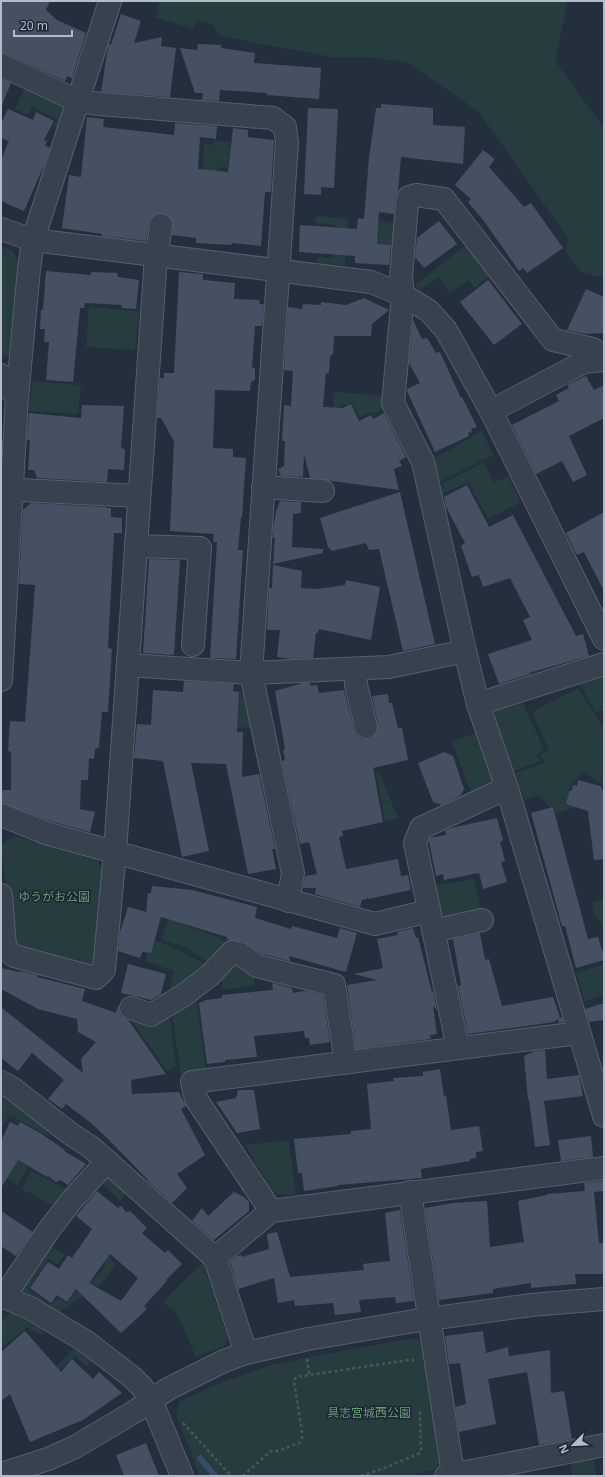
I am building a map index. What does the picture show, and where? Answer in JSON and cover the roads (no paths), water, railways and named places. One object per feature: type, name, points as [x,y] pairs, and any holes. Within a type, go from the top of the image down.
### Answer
[{"type":"street","points":[[1,680],[7,489],[18,398],[29,269],[33,240],[110,1]]},
{"type":"street","points":[[1,65],[78,101],[273,118],[285,126],[287,143],[251,673],[293,872],[288,901]]},
{"type":"street","points":[[604,360],[593,349],[553,340],[444,199],[416,195],[409,197],[407,204],[401,277],[403,295],[393,403],[423,462],[478,704],[507,788],[604,1116]]},
{"type":"street","points":[[1,895],[5,946],[14,956],[96,978],[104,970],[115,852],[156,256],[161,225]]},
{"type":"street","points":[[1,229],[33,240],[370,282],[403,295],[429,311],[446,330],[491,411],[604,639]]},
{"type":"street","points":[[491,411],[584,362],[604,360]]},
{"type":"street","points":[[1,375],[18,398]]},
{"type":"street","points":[[263,488],[323,491]]},
{"type":"street","points":[[7,489],[139,496]]},
{"type":"street","points":[[136,546],[200,548],[193,645]]},
{"type":"street","points":[[128,665],[251,673],[389,667],[465,650]]},
{"type":"street","points":[[478,704],[604,664]]},
{"type":"street","points":[[355,668],[356,686],[366,727]]},
{"type":"street","points":[[458,1048],[415,843],[421,828],[507,788]]},
{"type":"street","points":[[1,815],[49,834],[375,924],[482,920]]},
{"type":"street","points":[[131,1008],[151,1015],[184,995],[209,976],[232,952],[242,954],[257,966],[334,985],[346,1063]]},
{"type":"street","points":[[271,1211],[196,1099],[192,1082],[579,1034]]},
{"type":"street","points":[[1,1082],[77,1127],[92,1148],[215,1258],[246,1353]]},
{"type":"street","points":[[107,1161],[72,1200],[48,1231],[4,1302],[30,1308],[85,1341],[132,1377],[151,1400],[182,1476]]},
{"type":"street","points":[[215,1258],[271,1211],[604,1168]]},
{"type":"street","points":[[410,1192],[429,1319],[449,1475],[604,1445]]},
{"type":"street","points":[[1,1474],[48,1459],[75,1447],[114,1425],[168,1389],[200,1372],[246,1353],[308,1339],[429,1319],[531,1306],[604,1299]]},
{"type":"waterway","points":[[200,1458],[215,1476]]},
{"type":"park label","name":"ゆうがお公園","points":[[54,896]]},
{"type":"park label","name":"具志宮城西公園","points":[[369,1412]]}]
